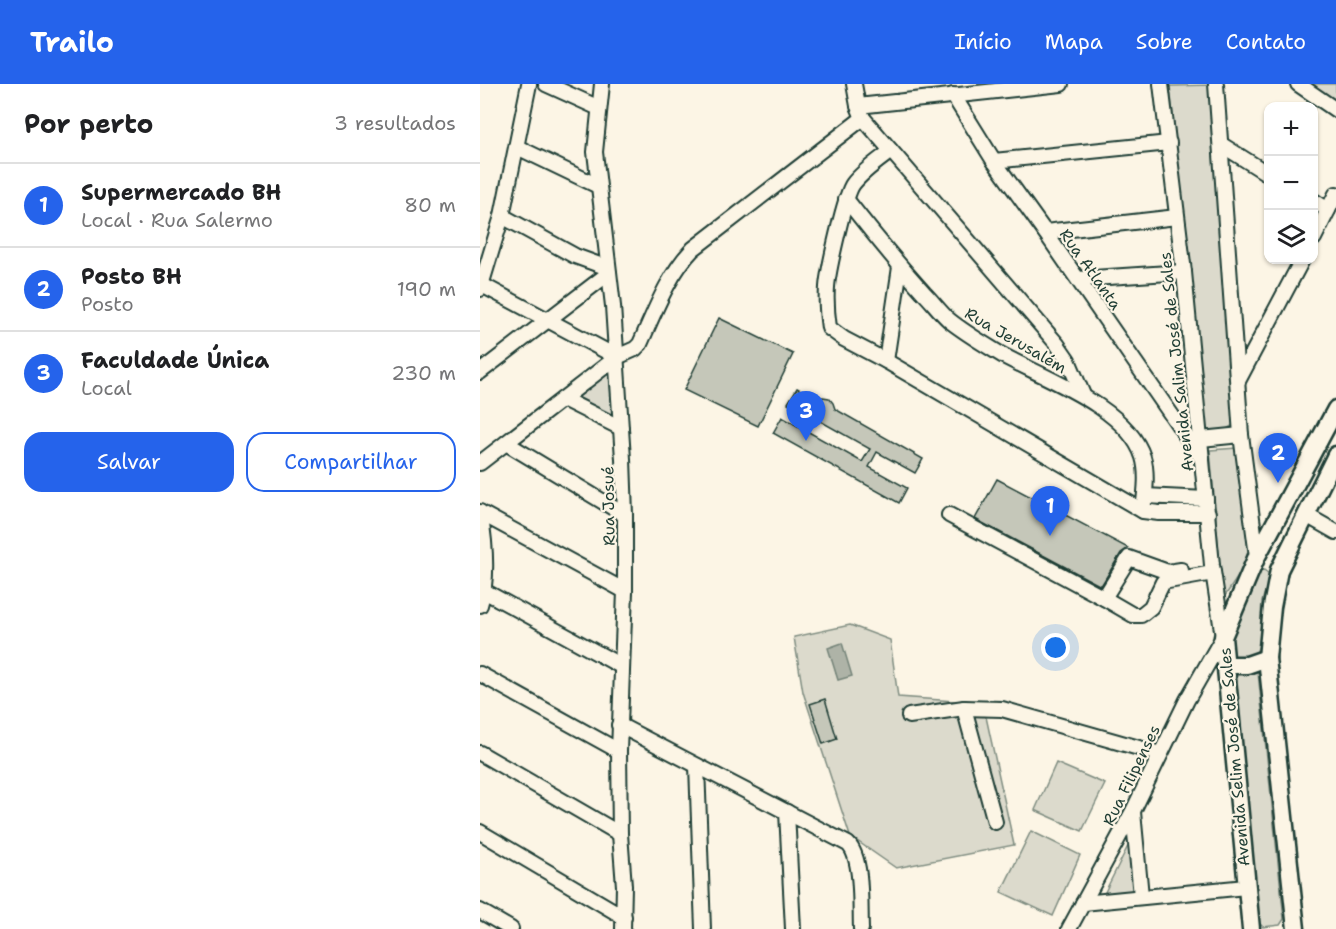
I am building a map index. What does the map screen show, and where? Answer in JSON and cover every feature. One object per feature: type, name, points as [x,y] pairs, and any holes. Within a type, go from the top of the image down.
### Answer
[{"type":"main road","name":"Avenida Selim José de Sales","points":[[1251,929],[1223,637],[1257,556],[1328,443],[1336,409]]},
{"type":"main road","points":[[1296,929],[1268,658],[1272,607],[1279,570],[1336,455]]},
{"type":"main road","points":[[1257,556],[1274,564],[1279,570]]},
{"type":"main road","points":[[1225,665],[1247,665],[1268,658]]},
{"type":"street","points":[[529,84],[502,216],[484,267],[481,287],[617,357]]},
{"type":"street","points":[[546,84],[599,108]]},
{"type":"street","name":"Rua Josué","points":[[602,84],[595,152],[617,357],[625,515],[625,591],[619,724],[624,923]]},
{"type":"street","points":[[854,84],[860,112],[1057,344],[1068,360],[1083,396]]},
{"type":"street","points":[[480,463],[617,357],[640,344],[681,261],[860,112],[953,95],[1059,84]]},
{"type":"street","name":"Avenida Salim José de Sales","points":[[1161,84],[1184,272],[1213,569],[1223,637]]},
{"type":"street","points":[[1216,84],[1241,435],[1257,556]]},
{"type":"street","points":[[1298,84],[1336,110]]},
{"type":"street","name":"Rua Atlanta","points":[[953,95],[994,161],[1203,460]]},
{"type":"street","points":[[994,161],[1169,143]]},
{"type":"street","points":[[1221,145],[1264,171]]},
{"type":"street","points":[[517,147],[598,186]]},
{"type":"street","points":[[891,151],[851,185],[846,199],[827,284],[829,328],[844,339],[886,361],[1143,511],[1208,513]]},
{"type":"street","points":[[1318,230],[1336,194]]},
{"type":"street","name":"Rua Jerusalém","points":[[846,199],[900,267],[947,318],[1003,355],[1083,396],[1119,423],[1135,442],[1143,457],[1145,495],[1143,511]]},
{"type":"street","points":[[1318,204],[1328,210]]},
{"type":"street","points":[[480,372],[609,271],[575,256],[502,216]]},
{"type":"street","points":[[1045,231],[1177,217]]},
{"type":"street","points":[[1237,383],[1300,264]]},
{"type":"street","points":[[886,361],[900,267]]},
{"type":"street","points":[[1078,279],[1184,272]]},
{"type":"street","points":[[563,399],[621,428]]},
{"type":"street","points":[[1201,440],[1241,435]]},
{"type":"street","points":[[506,443],[625,515]]},
{"type":"street","points":[[1145,495],[1206,499]]},
{"type":"street","points":[[480,512],[484,554],[484,591],[480,605]]},
{"type":"street","points":[[480,512],[625,591]]},
{"type":"street","points":[[949,515],[1138,616],[1151,607],[1163,582],[1213,569]]},
{"type":"street","points":[[1306,515],[1336,532]]},
{"type":"street","points":[[1104,598],[1129,558],[1168,572],[1213,569]]},
{"type":"street","points":[[484,591],[621,666]]},
{"type":"street","name":"Rua Filipenses","points":[[1070,929],[1133,812],[1160,753],[1223,637]]},
{"type":"street","points":[[480,674],[619,751]]},
{"type":"street","points":[[909,716],[964,708],[1002,709],[1160,753]]},
{"type":"street","points":[[964,708],[995,822]]},
{"type":"street","points":[[619,724],[841,839],[851,847],[855,853],[861,929]]},
{"type":"street","points":[[480,753],[620,834]]},
{"type":"street","points":[[697,766],[703,929]]},
{"type":"street","points":[[787,812],[793,929]]},
{"type":"street","points":[[1133,812],[1141,896]]},
{"type":"street","points":[[480,832],[624,923]]},
{"type":"street","points":[[1083,903],[1246,887]]},
{"type":"street","points":[[480,911],[511,929]]},
{"type":"shaded area","points":[[1305,84],[1336,84],[1336,104]]},
{"type":"shaded area","points":[[1212,85],[1235,424],[1225,430],[1207,430],[1205,421],[1170,86]]},
{"type":"shaded area","points":[[609,373],[613,416],[578,397]]},
{"type":"shaded area","points":[[1237,448],[1253,554],[1223,599],[1210,450]]},
{"type":"shaded area","points":[[1264,570],[1269,577],[1262,602],[1256,654],[1252,659],[1232,658],[1231,634],[1260,571]]},
{"type":"shaded area","points":[[850,625],[890,640],[898,697],[983,703],[1014,845],[896,868],[850,836],[803,692],[794,637]]},
{"type":"shaded area","points":[[842,643],[852,676],[838,680],[828,648]]},
{"type":"shaded area","points":[[1241,671],[1258,673],[1284,919],[1280,925],[1263,927],[1258,922],[1231,678]]},
{"type":"shaded area","points":[[1056,763],[1105,784],[1082,831],[1035,810]]},
{"type":"shaded area","points":[[1031,831],[1080,855],[1053,916],[1001,892]]},
{"type":"shaded area","points":[[1134,834],[1138,902],[1098,906]]},
{"type":"building","points":[[719,318],[793,354],[758,426],[684,390]]},
{"type":"building","points":[[797,388],[816,399],[829,398],[835,409],[923,459],[915,473],[877,452],[869,467],[907,488],[899,503],[773,433],[782,417],[862,462],[870,449],[788,403]]},
{"type":"building","points":[[997,479],[1128,548],[1121,553],[1101,586],[975,519]]},
{"type":"building","points":[[825,699],[837,739],[823,744],[810,704]]},
{"type":"place","name":"Faculdade Única","points":[[806,441]]},
{"type":"place","name":"Posto BH","points":[[1278,483]]},
{"type":"place","name":"Supermercado BH","points":[[1050,536]]}]
